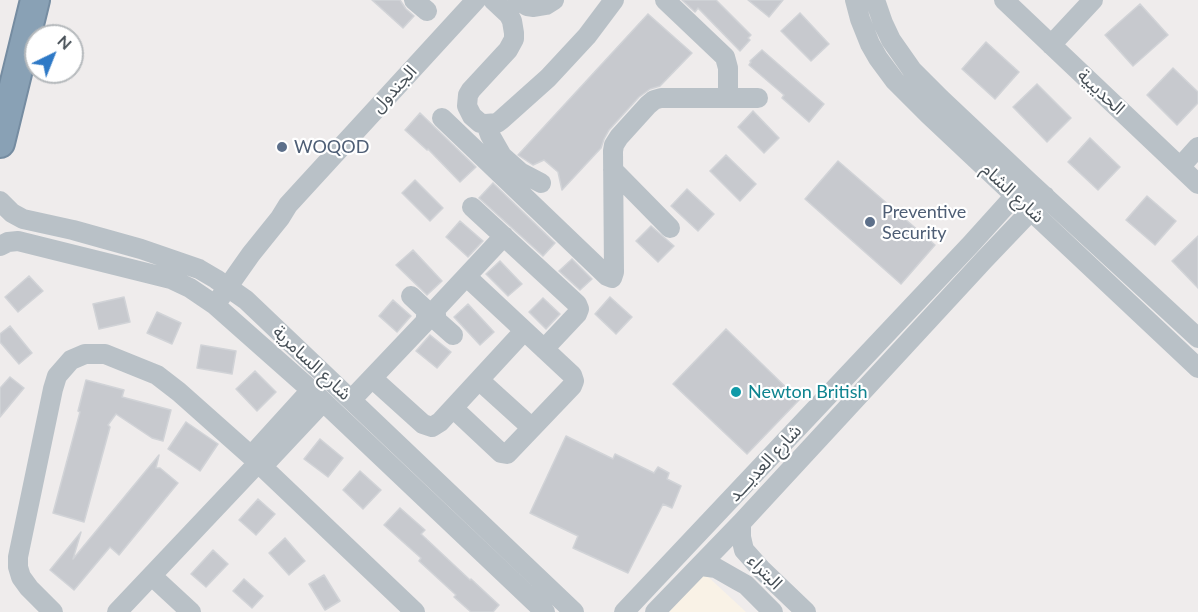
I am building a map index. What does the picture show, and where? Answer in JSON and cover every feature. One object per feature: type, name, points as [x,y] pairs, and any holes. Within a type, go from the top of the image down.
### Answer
[{"type":"highway","points":[[0,72],[16,0]]},
{"type":"highway","points":[[0,143],[35,0]]},
{"type":"street","name":"الجندول","points":[[210,301],[222,283],[251,254],[288,205],[476,0]]},
{"type":"street","points":[[493,0],[509,15],[514,39],[508,50],[468,95],[467,106],[471,116],[480,123],[486,124],[497,123],[542,85],[575,50],[614,0]]},
{"type":"street","points":[[518,0],[527,6],[534,7],[546,5],[554,0]]},
{"type":"street","points":[[665,0],[725,57],[728,68],[728,98]]},
{"type":"street","name":"شارع الشام","points":[[855,0],[867,39],[886,69],[922,107],[1038,203],[1198,368]]},
{"type":"street","name":"شارع الشام","points":[[875,0],[891,40],[912,70],[1022,188]]},
{"type":"street","name":"الحديبية","points":[[1004,0],[1198,184]]},
{"type":"street","points":[[1051,45],[1093,0]]},
{"type":"street","points":[[442,118],[609,278],[612,278],[614,273],[613,151],[616,141],[654,100],[661,98],[758,98]]},
{"type":"street","points":[[486,124],[502,156],[520,172],[541,183]]},
{"type":"street","points":[[1180,167],[1198,147]]},
{"type":"street","points":[[613,170],[670,228]]},
{"type":"street","name":"شارع العديـــد","points":[[624,612],[1022,188]]},
{"type":"street","name":"شارع السامرية","points":[[0,201],[6,208],[23,219],[141,249],[199,269],[246,300],[574,612]]},
{"type":"street","name":"شارع الشام","points":[[1038,203],[1198,338]]},
{"type":"street","name":"شارع العديـــد","points":[[655,612],[701,566],[1038,203]]},
{"type":"street","points":[[472,207],[578,304],[577,314],[544,349]]},
{"type":"street","points":[[351,400],[504,236]]},
{"type":"street","name":"شارع السامرية","points":[[0,246],[8,242],[18,242],[152,274],[171,279],[210,301],[317,396],[545,612]]},
{"type":"street","points":[[453,408],[503,454],[509,453],[572,386],[574,381],[572,375],[467,277]]},
{"type":"street","points":[[411,296],[453,335]]},
{"type":"street","points":[[372,378],[426,426],[435,426],[524,331]]},
{"type":"street","points":[[53,612],[21,577],[18,557],[53,388],[57,376],[71,360],[85,354],[105,354],[157,375],[180,392],[415,612]]},
{"type":"street","points":[[479,380],[532,428]]},
{"type":"street","points":[[117,612],[317,396]]},
{"type":"street","name":"البتراء","points":[[741,523],[744,550],[806,612]]},
{"type":"street","name":"البتراء","points":[[701,566],[716,568],[746,585],[774,612]]},
{"type":"street","points":[[152,576],[190,612]]},
{"type":"shaded area","points":[[704,573],[746,612],[669,612]]},
{"type":"building","points":[[372,0],[400,0],[414,16],[403,28]]},
{"type":"building","points":[[682,0],[716,0],[751,35],[748,38],[750,40],[740,51],[698,8],[695,12]]},
{"type":"building","points":[[748,0],[783,0],[769,17]]},
{"type":"building","points":[[1140,4],[1168,35],[1133,66],[1105,35]]},
{"type":"building","points":[[800,13],[829,44],[811,61],[781,31]]},
{"type":"building","points":[[648,14],[692,53],[660,86],[650,89],[639,97],[609,130],[601,148],[562,190],[558,172],[544,160],[533,165],[518,155]]},
{"type":"building","points":[[986,42],[1019,72],[995,99],[962,69]]},
{"type":"building","points":[[762,50],[824,104],[809,122],[782,98],[784,95],[749,65],[750,61]]},
{"type":"building","points":[[1173,68],[1198,92],[1198,103],[1177,125],[1147,95]]},
{"type":"building","points":[[1037,84],[1071,118],[1047,142],[1013,107]]},
{"type":"building","points":[[753,111],[779,138],[764,153],[738,127]]},
{"type":"building","points":[[420,113],[476,167],[460,182],[428,149],[405,130]]},
{"type":"building","points":[[1090,138],[1120,167],[1098,190],[1068,162]]},
{"type":"building","points":[[726,155],[756,184],[740,201],[710,171]]},
{"type":"building","name":"Preventive Security","points":[[838,161],[935,245],[901,284],[805,199]]},
{"type":"building","points":[[415,180],[443,208],[430,221],[402,193]]},
{"type":"building","points":[[493,183],[555,243],[543,256],[479,198]]},
{"type":"building","points":[[687,189],[714,214],[698,231],[671,206]]},
{"type":"building","points":[[1147,196],[1176,221],[1155,245],[1126,220]]},
{"type":"building","points":[[460,221],[483,241],[468,257],[446,237]]},
{"type":"building","points":[[651,226],[674,246],[658,262],[636,241]]},
{"type":"building","points":[[1198,236],[1198,288],[1172,261]]},
{"type":"building","points":[[413,250],[442,281],[427,295],[396,265]]},
{"type":"building","points":[[572,259],[592,279],[580,290],[559,271]]},
{"type":"building","points":[[500,261],[522,284],[508,296],[486,274]]},
{"type":"building","points":[[29,276],[43,291],[18,312],[5,297]]},
{"type":"building","points":[[124,297],[130,322],[99,329],[93,304]]},
{"type":"building","points":[[610,297],[632,317],[616,334],[595,314]]},
{"type":"building","points":[[543,298],[560,314],[546,329],[529,312]]},
{"type":"building","points":[[393,300],[411,316],[397,332],[379,316]]},
{"type":"building","points":[[468,304],[494,332],[480,345],[454,317]]},
{"type":"building","points":[[157,312],[181,323],[172,344],[147,333]]},
{"type":"building","points":[[10,326],[32,353],[19,364],[0,342],[0,334]]},
{"type":"building","name":"Newton British","points":[[726,329],[799,400],[747,454],[673,384]]},
{"type":"building","points":[[430,335],[451,352],[437,368],[416,351]]},
{"type":"building","points":[[201,345],[236,351],[232,374],[197,368]]},
{"type":"building","points":[[255,371],[276,392],[257,411],[236,389]]},
{"type":"building","points":[[10,377],[24,388],[0,417],[0,388]]},
{"type":"building","points":[[86,380],[124,390],[122,397],[171,410],[163,441],[152,438],[116,414],[108,425],[110,427],[84,522],[53,513],[80,412],[78,411]]},
{"type":"building","points":[[186,422],[218,444],[200,471],[168,449]]},
{"type":"building","points":[[566,436],[613,459],[615,454],[654,473],[658,467],[669,473],[667,479],[681,486],[672,508],[663,504],[628,573],[573,548],[578,536],[530,513]]},
{"type":"building","points":[[320,439],[343,458],[328,477],[304,459]]},
{"type":"building","points":[[159,455],[156,468],[160,468],[178,483],[119,555],[110,547],[74,590],[50,570],[81,532],[73,559]]},
{"type":"building","points":[[360,471],[381,490],[363,509],[343,490]]},
{"type":"building","points":[[258,499],[275,514],[256,535],[239,520]]},
{"type":"building","points":[[400,508],[425,530],[421,534],[499,605],[493,612],[471,612],[419,561],[421,558],[384,525]]},
{"type":"building","points":[[285,538],[305,561],[289,575],[269,553]]},
{"type":"building","points":[[213,550],[228,564],[206,587],[191,574]]},
{"type":"building","points":[[324,575],[340,601],[325,610],[309,584]]},
{"type":"building","points":[[244,579],[263,596],[252,608],[233,591]]},
{"type":"place","name":"WOQOD","points":[[282,147]]},
{"type":"place","name":"Preventive Security","points":[[870,222]]},
{"type":"place","name":"Newton British","points":[[736,392]]}]
